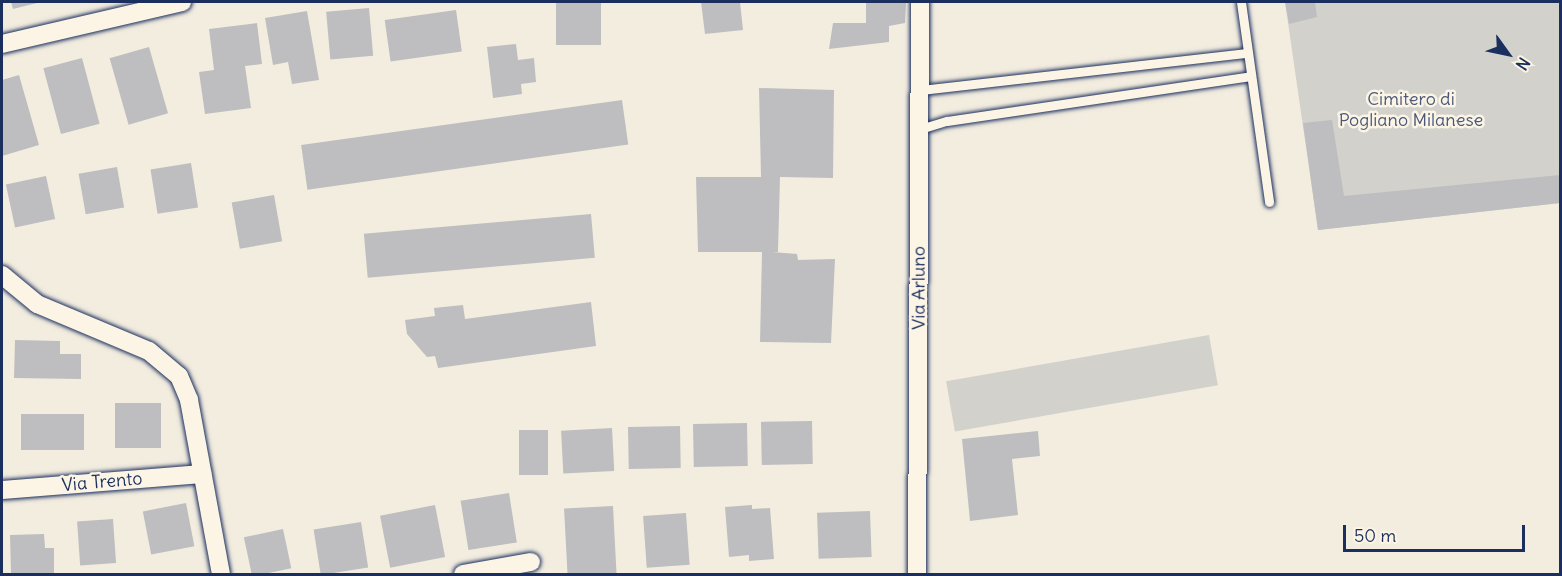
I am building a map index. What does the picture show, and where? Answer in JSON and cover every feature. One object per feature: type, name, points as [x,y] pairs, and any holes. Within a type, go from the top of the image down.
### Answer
[{"type":"street","points":[[2,44],[182,2]]},
{"type":"street","name":"Via Arluno","points":[[917,574],[920,2]]},
{"type":"street","points":[[2,275],[37,303],[149,351],[171,366],[189,400],[221,574]]},
{"type":"street","name":"Via Trento","points":[[2,490],[202,474]]},
{"type":"street","points":[[463,574],[531,562]]},
{"type":"lane","points":[[1241,2],[1269,202]]},
{"type":"lane","points":[[921,90],[1247,53]]},
{"type":"lane","points":[[920,129],[947,121],[1251,76]]},
{"type":"green space","name":"Cimitero di Pogliano Milanese","points":[[1285,2],[1560,2],[1560,203],[1318,230]]},
{"type":"green space","points":[[1209,335],[1218,385],[955,432],[946,381]]},
{"type":"building","points":[[11,2],[41,2],[13,9]]},
{"type":"building","points":[[556,2],[601,2],[601,45],[556,45]]},
{"type":"building","points":[[701,2],[740,2],[743,30],[705,34]]},
{"type":"building","points":[[866,2],[906,2],[905,23],[889,26],[889,42],[829,49],[833,23],[866,23]]},
{"type":"building","points":[[1285,2],[1315,2],[1317,17],[1289,24]]},
{"type":"building","points":[[369,8],[373,56],[330,60],[326,12]]},
{"type":"building","points":[[456,10],[462,52],[391,62],[385,20]]},
{"type":"building","points":[[307,11],[319,80],[292,84],[288,62],[273,65],[265,18]]},
{"type":"building","points":[[257,23],[262,64],[245,66],[251,108],[205,114],[199,72],[214,70],[209,29]]},
{"type":"building","points":[[516,44],[518,60],[534,58],[536,82],[521,84],[522,94],[493,98],[487,47]]},
{"type":"building","points":[[149,47],[168,113],[129,125],[110,58]]},
{"type":"building","points":[[82,58],[100,124],[61,134],[43,68]]},
{"type":"building","points":[[19,75],[39,145],[2,156],[2,80]]},
{"type":"building","points":[[759,88],[834,90],[833,178],[780,177],[778,252],[772,252],[797,254],[798,260],[835,259],[831,343],[760,342],[762,252],[698,252],[696,177],[761,177]]},
{"type":"building","points":[[622,100],[628,145],[307,190],[301,145]]},
{"type":"building","points":[[1332,120],[1344,196],[1560,175],[1560,203],[1318,230],[1303,123]]},
{"type":"building","points":[[191,163],[198,207],[158,214],[151,169]]},
{"type":"building","points":[[117,167],[124,207],[86,214],[79,174]]},
{"type":"building","points":[[46,176],[55,219],[15,228],[6,185]]},
{"type":"building","points":[[274,195],[282,241],[240,249],[232,202]]},
{"type":"building","points":[[591,214],[595,258],[368,278],[364,234]]},
{"type":"building","points":[[591,302],[596,346],[438,368],[435,356],[427,357],[407,334],[405,320],[435,316],[434,308],[463,305],[465,319]]},
{"type":"building","points":[[15,340],[60,341],[60,354],[81,354],[81,379],[14,378]]},
{"type":"building","points":[[115,403],[161,403],[161,448],[115,448]]},
{"type":"building","points":[[21,414],[84,414],[84,450],[21,450]]},
{"type":"building","points":[[812,421],[813,464],[762,465],[761,422]]},
{"type":"building","points":[[747,423],[748,466],[694,467],[693,424]]},
{"type":"building","points":[[680,426],[681,468],[629,469],[628,427]]},
{"type":"building","points":[[612,428],[614,471],[563,474],[561,431]]},
{"type":"building","points":[[519,430],[548,430],[548,475],[519,475]]},
{"type":"building","points":[[1038,431],[1040,456],[1012,459],[1018,515],[970,521],[962,439]]},
{"type":"building","points":[[509,493],[517,542],[468,550],[461,501]]},
{"type":"building","points":[[186,503],[194,546],[151,555],[143,511]]},
{"type":"building","points":[[435,505],[445,557],[390,568],[380,516]]},
{"type":"building","points":[[752,505],[752,509],[770,508],[774,559],[749,561],[749,555],[729,557],[725,507]]},
{"type":"building","points":[[613,506],[617,574],[567,574],[564,509]]},
{"type":"building","points":[[870,511],[872,557],[819,559],[817,513]]},
{"type":"building","points":[[686,513],[690,565],[647,568],[643,516]]},
{"type":"building","points":[[113,519],[116,563],[80,565],[77,522]]},
{"type":"building","points":[[361,522],[368,567],[321,574],[314,530]]},
{"type":"building","points":[[283,529],[291,568],[252,574],[244,537]]},
{"type":"building","points":[[44,534],[45,548],[54,548],[54,574],[11,574],[10,535]]}]
